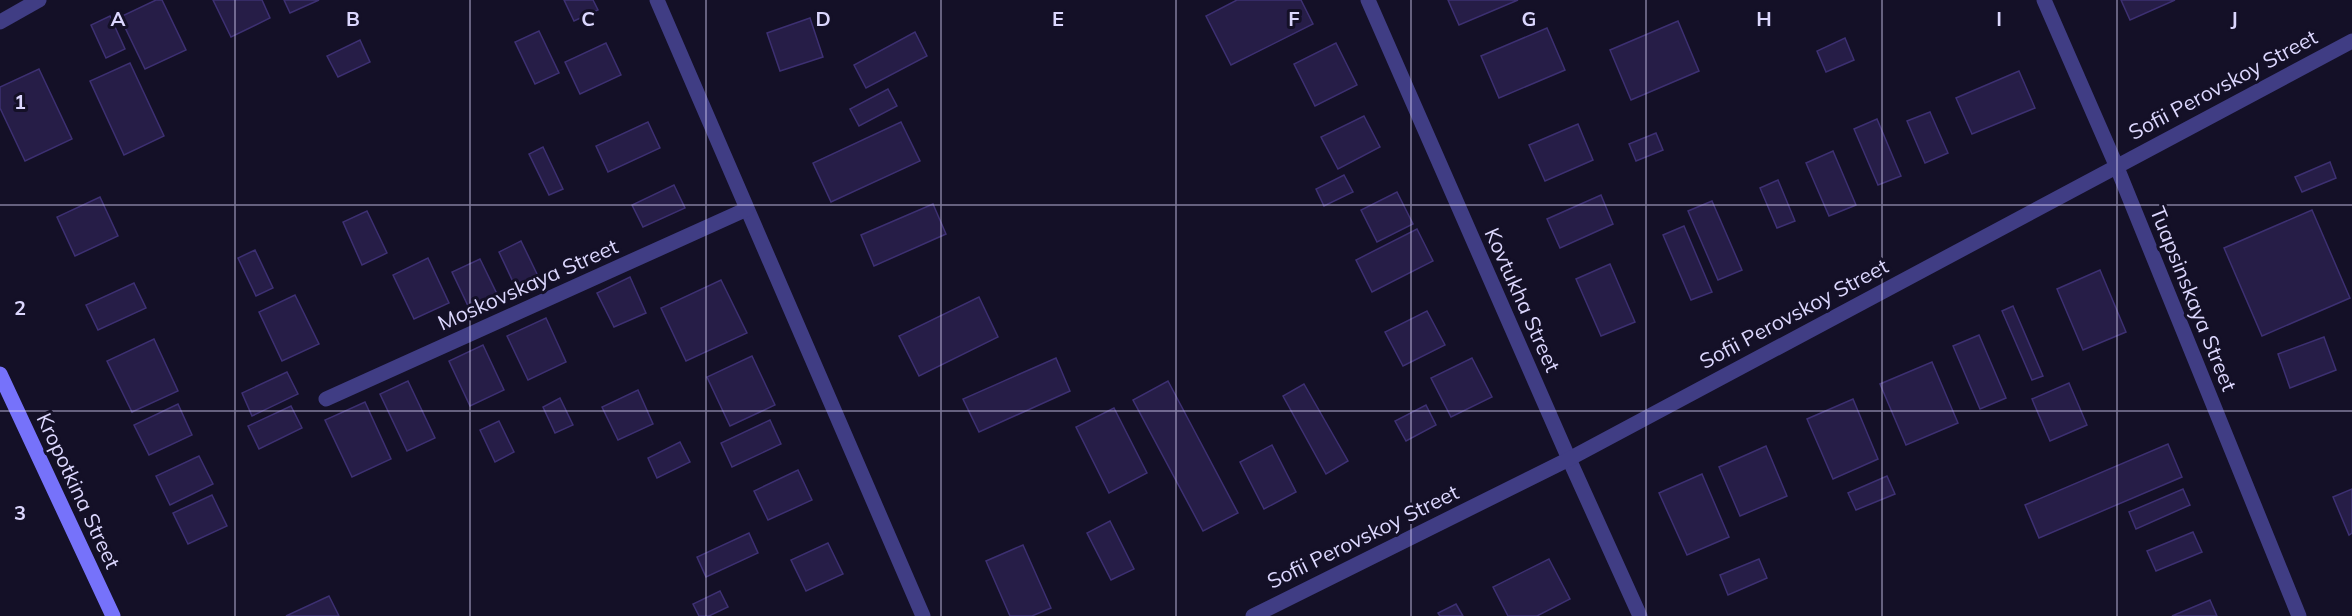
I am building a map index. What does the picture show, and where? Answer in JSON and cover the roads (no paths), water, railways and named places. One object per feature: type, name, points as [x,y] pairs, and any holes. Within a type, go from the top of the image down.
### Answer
[{"type":"main road","name":"Kropotkina Street","points":[[1,381],[113,616]]},
{"type":"street","points":[[0,22],[39,0]]},
{"type":"street","points":[[657,0],[923,616]]},
{"type":"street","name":"Kovtukha Street","points":[[1368,0],[1640,616]]},
{"type":"street","name":"Tuapsinskaya Street","points":[[2044,0],[2116,165],[2299,616]]},
{"type":"street","name":"Sofii Perovskoy Street","points":[[1252,616],[1569,459],[2352,41]]},
{"type":"street","name":"Moskovskaya Street","points":[[326,399],[747,209]]}]
